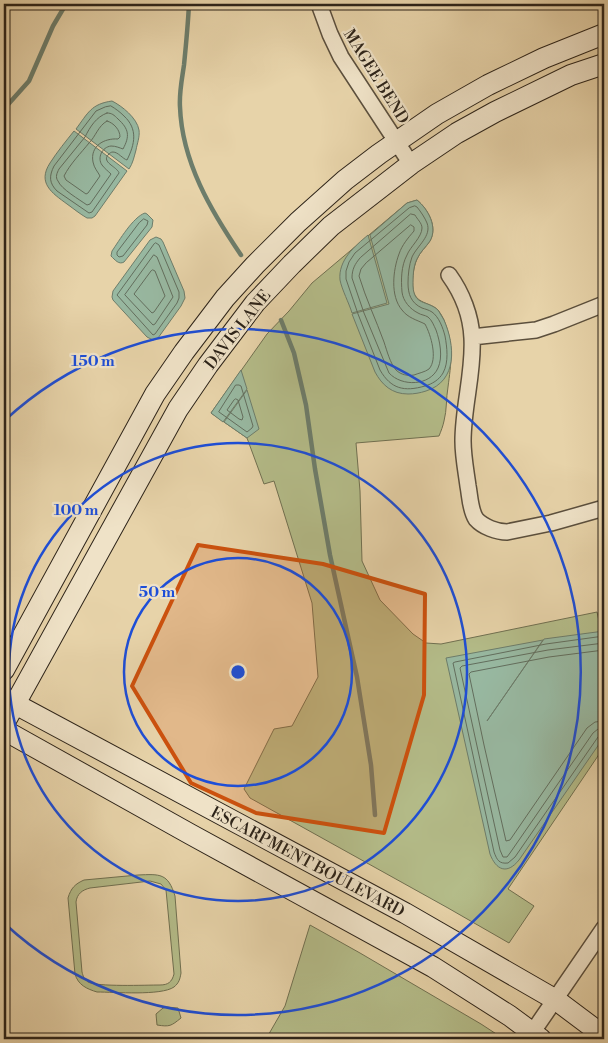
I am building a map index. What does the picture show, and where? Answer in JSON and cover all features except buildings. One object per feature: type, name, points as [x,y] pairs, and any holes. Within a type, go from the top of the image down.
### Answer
[{"type":"main road","name":"DAVIS LANE","points":[[4,670],[155,394],[225,298],[255,265],[298,222],[345,180],[437,114],[488,85],[544,58],[604,34]]},
{"type":"main road","name":"DAVIS LANE","points":[[4,724],[9,701],[178,409],[208,365],[255,303],[331,226],[411,164],[458,133],[495,112],[571,75],[604,64]]},
{"type":"main road","name":"ESCARPMENT BOULEVARD","points":[[9,701],[404,913],[556,1000],[604,1036]]},
{"type":"main road","name":"ESCARPMENT BOULEVARD","points":[[4,730],[433,967],[510,1016],[537,1036]]},
{"type":"street","name":"MAGEE BEND","points":[[320,4],[330,34],[341,58],[411,164]]},
{"type":"street","points":[[449,275],[457,285],[464,301],[472,337],[463,440],[470,498],[475,517],[479,522],[493,529],[507,532],[551,523],[604,508]]},
{"type":"street","points":[[472,337],[536,330],[604,304]]},
{"type":"street","points":[[537,1036],[556,1000],[604,928]]},
{"type":"highlighted area","points":[[198,545],[323,564],[425,594],[424,695],[384,833],[256,813],[191,783],[132,686]]},
{"type":"shaded area","points":[[417,200],[428,213],[433,230],[430,241],[416,263],[413,274],[413,289],[414,294],[420,300],[438,310],[448,331],[451,355],[446,413],[439,436],[356,443],[360,491],[362,561],[380,600],[413,634],[426,643],[441,644],[597,612],[599,621],[604,620],[604,747],[508,889],[534,906],[509,943],[250,798],[244,789],[274,729],[292,726],[318,677],[312,603],[274,481],[264,484],[247,438],[211,413],[267,334],[312,283],[407,203]]},
{"type":"shaded area","points":[[138,875],[158,875],[166,879],[175,896],[181,973],[179,981],[174,987],[168,990],[148,993],[97,992],[86,988],[78,981],[75,974],[68,898],[74,887],[84,880]],"holes":[[[150,881],[161,884],[166,890],[174,974],[171,981],[163,985],[101,985],[88,982],[82,972],[76,902],[79,895],[82,891],[90,888]]]},
{"type":"shaded area","points":[[310,925],[504,1039],[266,1039],[285,1006]]},
{"type":"shaded area","points":[[167,1007],[178,1008],[181,1018],[170,1025],[157,1025],[156,1014]]},
{"type":"water","points":[[112,101],[128,113],[135,121],[139,130],[136,150],[129,169],[76,129],[95,107]]},
{"type":"water","points":[[74,131],[127,171],[92,218],[87,218],[61,200],[48,187],[46,182],[46,170]]},
{"type":"water","points":[[417,200],[428,213],[433,230],[430,241],[420,254],[415,265],[414,292],[418,300],[438,310],[448,330],[452,351],[449,371],[436,386],[424,392],[402,394],[384,385],[378,377],[352,314],[389,304],[370,235],[407,203]]},
{"type":"water","points":[[145,213],[153,220],[152,227],[124,262],[117,262],[111,256],[112,251],[131,224],[140,215]]},
{"type":"water","points":[[368,235],[387,303],[352,313],[341,284],[340,273],[348,254]]},
{"type":"water","points":[[156,237],[163,242],[184,291],[185,298],[158,338],[153,340],[147,337],[112,297],[113,291],[150,240]]},
{"type":"water","points":[[241,370],[247,389],[223,422],[211,413]]},
{"type":"water","points":[[247,390],[259,429],[247,438],[224,422]]},
{"type":"water","points":[[604,631],[604,737],[519,860],[510,868],[502,869],[495,864],[490,854],[446,658],[543,640],[487,721],[544,639]]},
{"type":"waterway","points":[[4,109],[29,81],[53,26],[66,4]]},
{"type":"waterway","points":[[189,4],[180,96],[182,127],[186,147],[192,166],[209,203],[241,255]]},
{"type":"waterway","points":[[281,320],[294,353],[306,405],[330,555],[357,677],[371,765],[375,815]]}]
